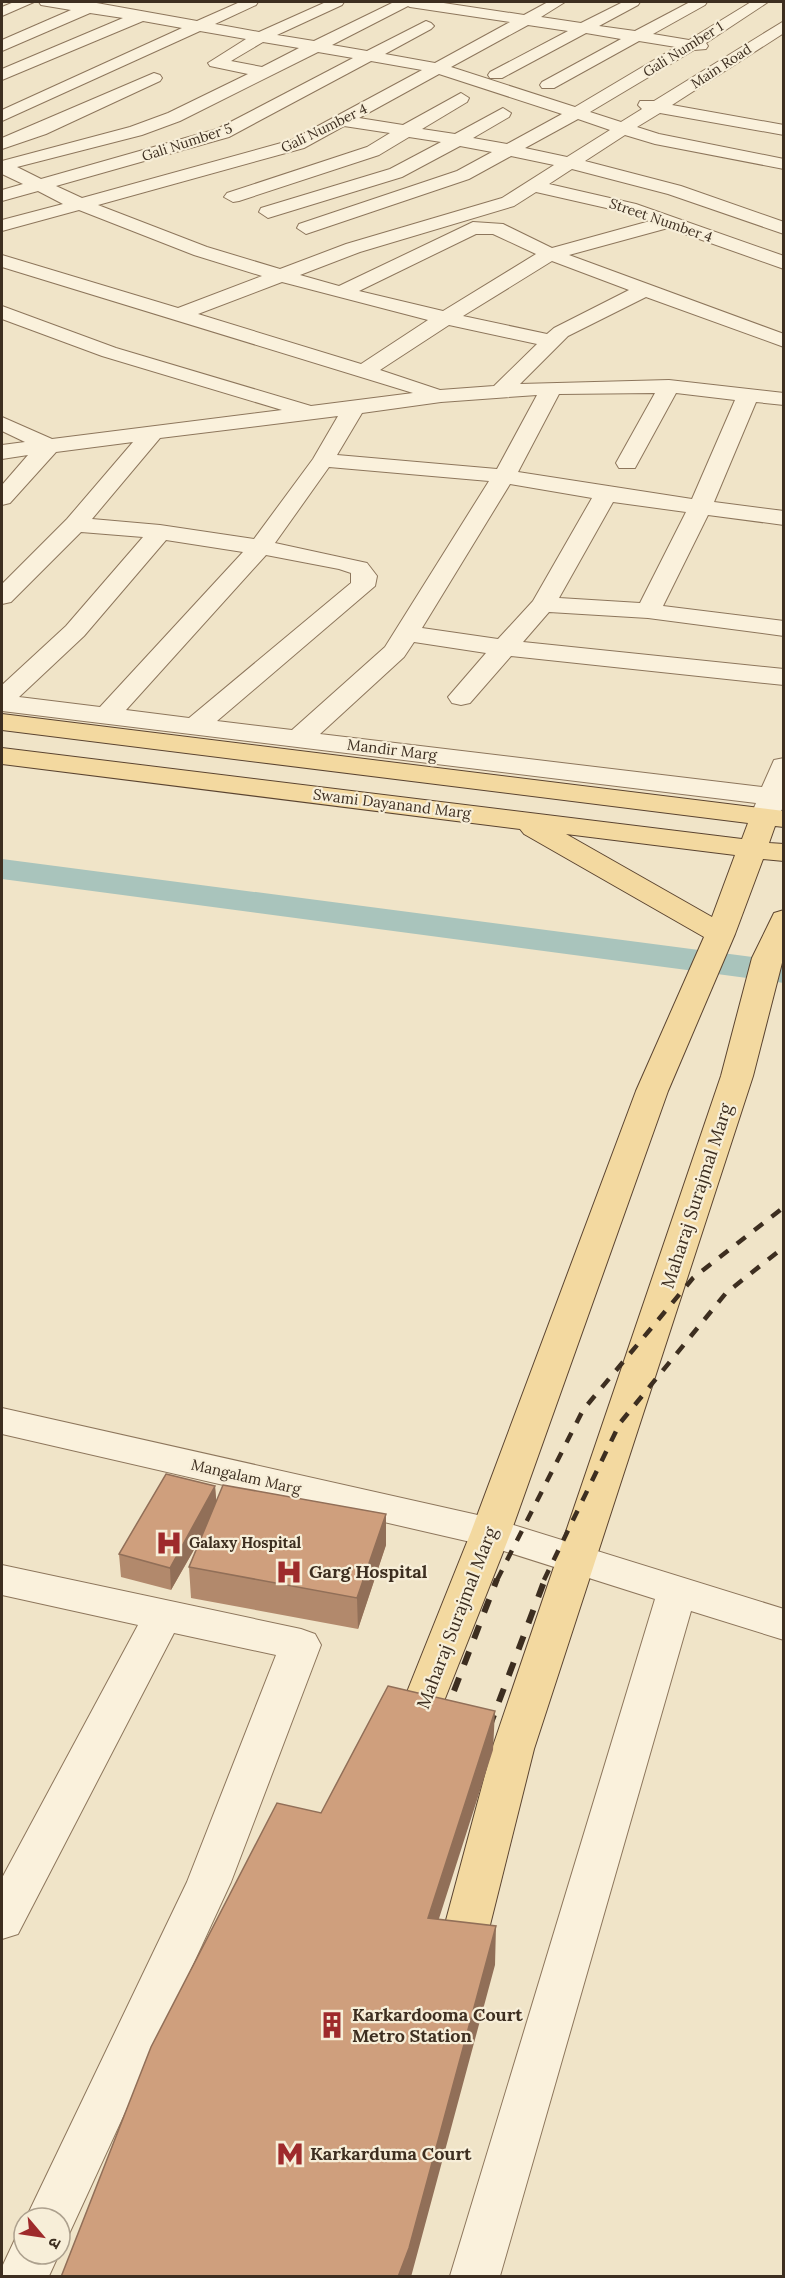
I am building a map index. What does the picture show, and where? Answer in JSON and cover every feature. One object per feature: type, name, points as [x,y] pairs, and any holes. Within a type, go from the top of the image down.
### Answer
[{"type":"main road","points":[[2,722],[776,808]]},
{"type":"main road","name":"Swami Dayanand Marg","points":[[2,756],[783,853]]},
{"type":"main road","name":"Maharaj Surajmal Marg","points":[[396,1774],[491,1532],[652,1091],[720,934],[752,849],[776,808]]},
{"type":"main road","points":[[522,820],[720,934]]},
{"type":"main road","name":"Maharaj Surajmal Marg","points":[[443,2005],[458,1960],[513,1749],[737,1076],[783,919]]},
{"type":"street","points":[[2,12],[26,2]]},
{"type":"street","points":[[46,2],[96,4],[142,16],[260,38],[496,75],[783,130]]},
{"type":"street","points":[[2,116],[251,2]]},
{"type":"street","points":[[265,72],[216,63],[260,38],[337,2]]},
{"type":"street","points":[[2,166],[154,124],[405,2]]},
{"type":"street","points":[[410,2],[523,21],[743,52]]},
{"type":"street","points":[[458,10],[474,2]]},
{"type":"street","name":"Gali Number 4","points":[[2,226],[298,144],[558,2]]},
{"type":"street","points":[[496,75],[633,2]]},
{"type":"street","points":[[549,85],[700,2]]},
{"type":"street","name":"Gali Number 1","points":[[306,228],[450,181],[510,151],[606,97],[760,2]]},
{"type":"street","points":[[2,46],[96,4]]},
{"type":"street","points":[[2,75],[167,5]]},
{"type":"street","name":"Gali Number 5","points":[[2,196],[224,132],[426,26]]},
{"type":"street","name":"Main Road","points":[[176,316],[353,248],[508,202],[783,26]]},
{"type":"street","points":[[2,29],[27,35]]},
{"type":"street","points":[[443,66],[622,129],[664,141],[783,164]]},
{"type":"street","points":[[2,144],[40,130],[154,78],[104,69]]},
{"type":"street","points":[[233,197],[337,165],[374,151],[461,98]]},
{"type":"street","points":[[752,125],[776,111]]},
{"type":"street","points":[[267,212],[410,167],[503,113]]},
{"type":"street","points":[[342,120],[457,139],[570,164],[659,186],[783,229]]},
{"type":"street","points":[[597,145],[618,150]]},
{"type":"street","points":[[337,165],[404,196]]},
{"type":"street","points":[[2,166],[38,187],[77,205],[198,251],[282,276],[445,318],[549,341]]},
{"type":"street","points":[[183,176],[353,248],[398,264]]},
{"type":"street","name":"Street Number 4","points":[[535,186],[603,201],[783,263]]},
{"type":"street","points":[[365,371],[445,318],[550,254],[669,222]]},
{"type":"street","points":[[343,291],[473,228],[483,226],[496,228],[550,254],[783,341]]},
{"type":"street","points":[[6,265],[365,371],[441,396]]},
{"type":"street","points":[[500,392],[549,341],[574,324],[646,289]]},
{"type":"street","points":[[2,312],[109,352],[315,412]]},
{"type":"street","points":[[627,463],[669,386]]},
{"type":"street","points":[[2,452],[441,396],[552,388],[669,386],[783,399]]},
{"type":"street","points":[[298,739],[395,652],[504,476],[552,388]]},
{"type":"street","points":[[648,611],[700,507],[748,395]]},
{"type":"street","points":[[108,714],[260,546],[323,460],[354,407]]},
{"type":"street","points":[[2,423],[49,446]]},
{"type":"street","points":[[2,597],[75,524],[152,434]]},
{"type":"street","points":[[2,498],[49,446]]},
{"type":"street","points":[[323,460],[504,476],[606,494],[783,518]]},
{"type":"street","points":[[461,697],[543,604],[606,494]]},
{"type":"street","points":[[75,524],[160,532],[260,546],[359,568],[365,576],[363,586],[195,726]]},
{"type":"street","points":[[2,701],[75,631],[160,532]]},
{"type":"street","points":[[543,604],[648,611],[783,629]]},
{"type":"street","points":[[407,633],[504,648],[783,677]]},
{"type":"street","name":"Mandir Marg","points":[[2,701],[298,739],[776,808]]},
{"type":"street","points":[[776,808],[783,766]]},
{"type":"street","name":"Mangalam Marg","points":[[2,1421],[491,1532],[783,1625]]},
{"type":"street","points":[[2,1580],[301,1645],[209,1882],[57,2206]]},
{"type":"street","points":[[475,2277],[677,1591]]},
{"type":"street","points":[[2,1920],[163,1616]]},
{"type":"building","points":[[166,1474],[215,1486],[170,1568],[119,1554]]},
{"type":"building","name":"Garg Hospital","points":[[223,1485],[386,1514],[357,1598],[189,1567]]},
{"type":"building","name":"Karkardooma Court Metro Station","points":[[388,1686],[495,1711],[428,1918],[496,1926],[409,2248],[398,2277],[61,2277],[65,2266],[72,2266],[72,2249],[151,2047],[277,1803],[321,1813]]},
{"type":"waterway","points":[[2,869],[784,972]]},
{"type":"railway","points":[[497,1580],[583,1410],[693,1278],[784,1207]]},
{"type":"railway","points":[[544,1580],[620,1423],[726,1293],[784,1247]]},
{"type":"railway","points":[[444,1717],[497,1579]]},
{"type":"railway","points":[[489,1728],[545,1579]]},
{"type":"place","name":"Galaxy Hospital","points":[[169,1543]]},
{"type":"place","name":"Garg Hospital","points":[[289,1572]]},
{"type":"place","name":"Karkardooma Court Metro Station","points":[[332,2025]]},
{"type":"place","name":"Karkarduma Court","points":[[290,2154]]}]
